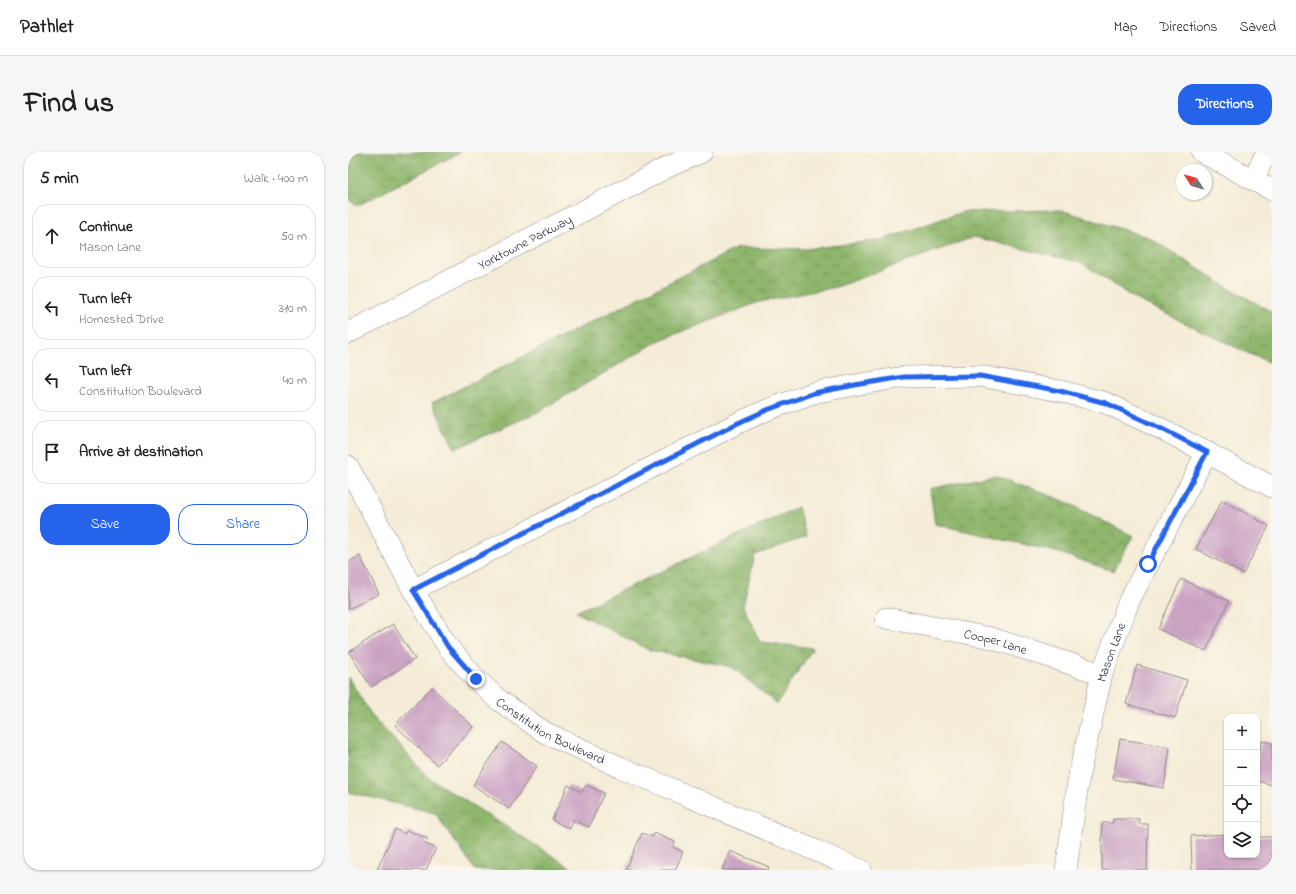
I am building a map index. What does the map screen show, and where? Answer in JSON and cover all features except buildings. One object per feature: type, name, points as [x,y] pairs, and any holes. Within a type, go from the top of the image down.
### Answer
[{"type":"street","name":"Yorktowne Parkway","points":[[348,333],[670,166],[702,152]]},
{"type":"street","points":[[1202,152],[1272,190]]},
{"type":"street","points":[[1253,179],[1266,152]]},
{"type":"street","points":[[413,590],[738,423],[767,410],[814,393],[904,377],[980,376],[1060,391],[1106,403],[1160,428],[1272,487]]},
{"type":"street","name":"Mason Lane","points":[[1066,870],[1079,774],[1102,674],[1129,601],[1207,452]]},
{"type":"street","name":"Constitution Boulevard","points":[[348,466],[413,590],[448,647],[476,679],[500,701],[544,732],[620,767],[861,870]]},
{"type":"street","name":"Cooper Lane","points":[[886,618],[991,638],[1102,674]]},
{"type":"green space","points":[[348,152],[461,152],[357,206],[348,199]]},
{"type":"green space","points":[[1061,210],[1150,238],[1225,286],[1272,312],[1272,363],[1252,355],[1135,299],[1082,263],[974,237],[836,287],[759,302],[660,340],[538,412],[455,449],[432,403],[737,248],[806,249],[882,240],[962,212]]},
{"type":"green space","points":[[996,475],[1064,501],[1133,536],[1113,571],[1053,551],[935,524],[930,489]]},
{"type":"green space","points":[[798,507],[806,537],[755,555],[743,606],[760,642],[813,648],[777,704],[732,667],[649,650],[576,612]]},
{"type":"green space","points":[[348,677],[372,716],[429,778],[575,870],[475,870],[435,813],[348,792]]},
{"type":"route","points":[[476,679],[448,647],[413,590],[738,423],[767,410],[814,393],[855,385],[904,377],[980,376],[1060,391],[1106,403],[1207,452],[1148,564]]}]
